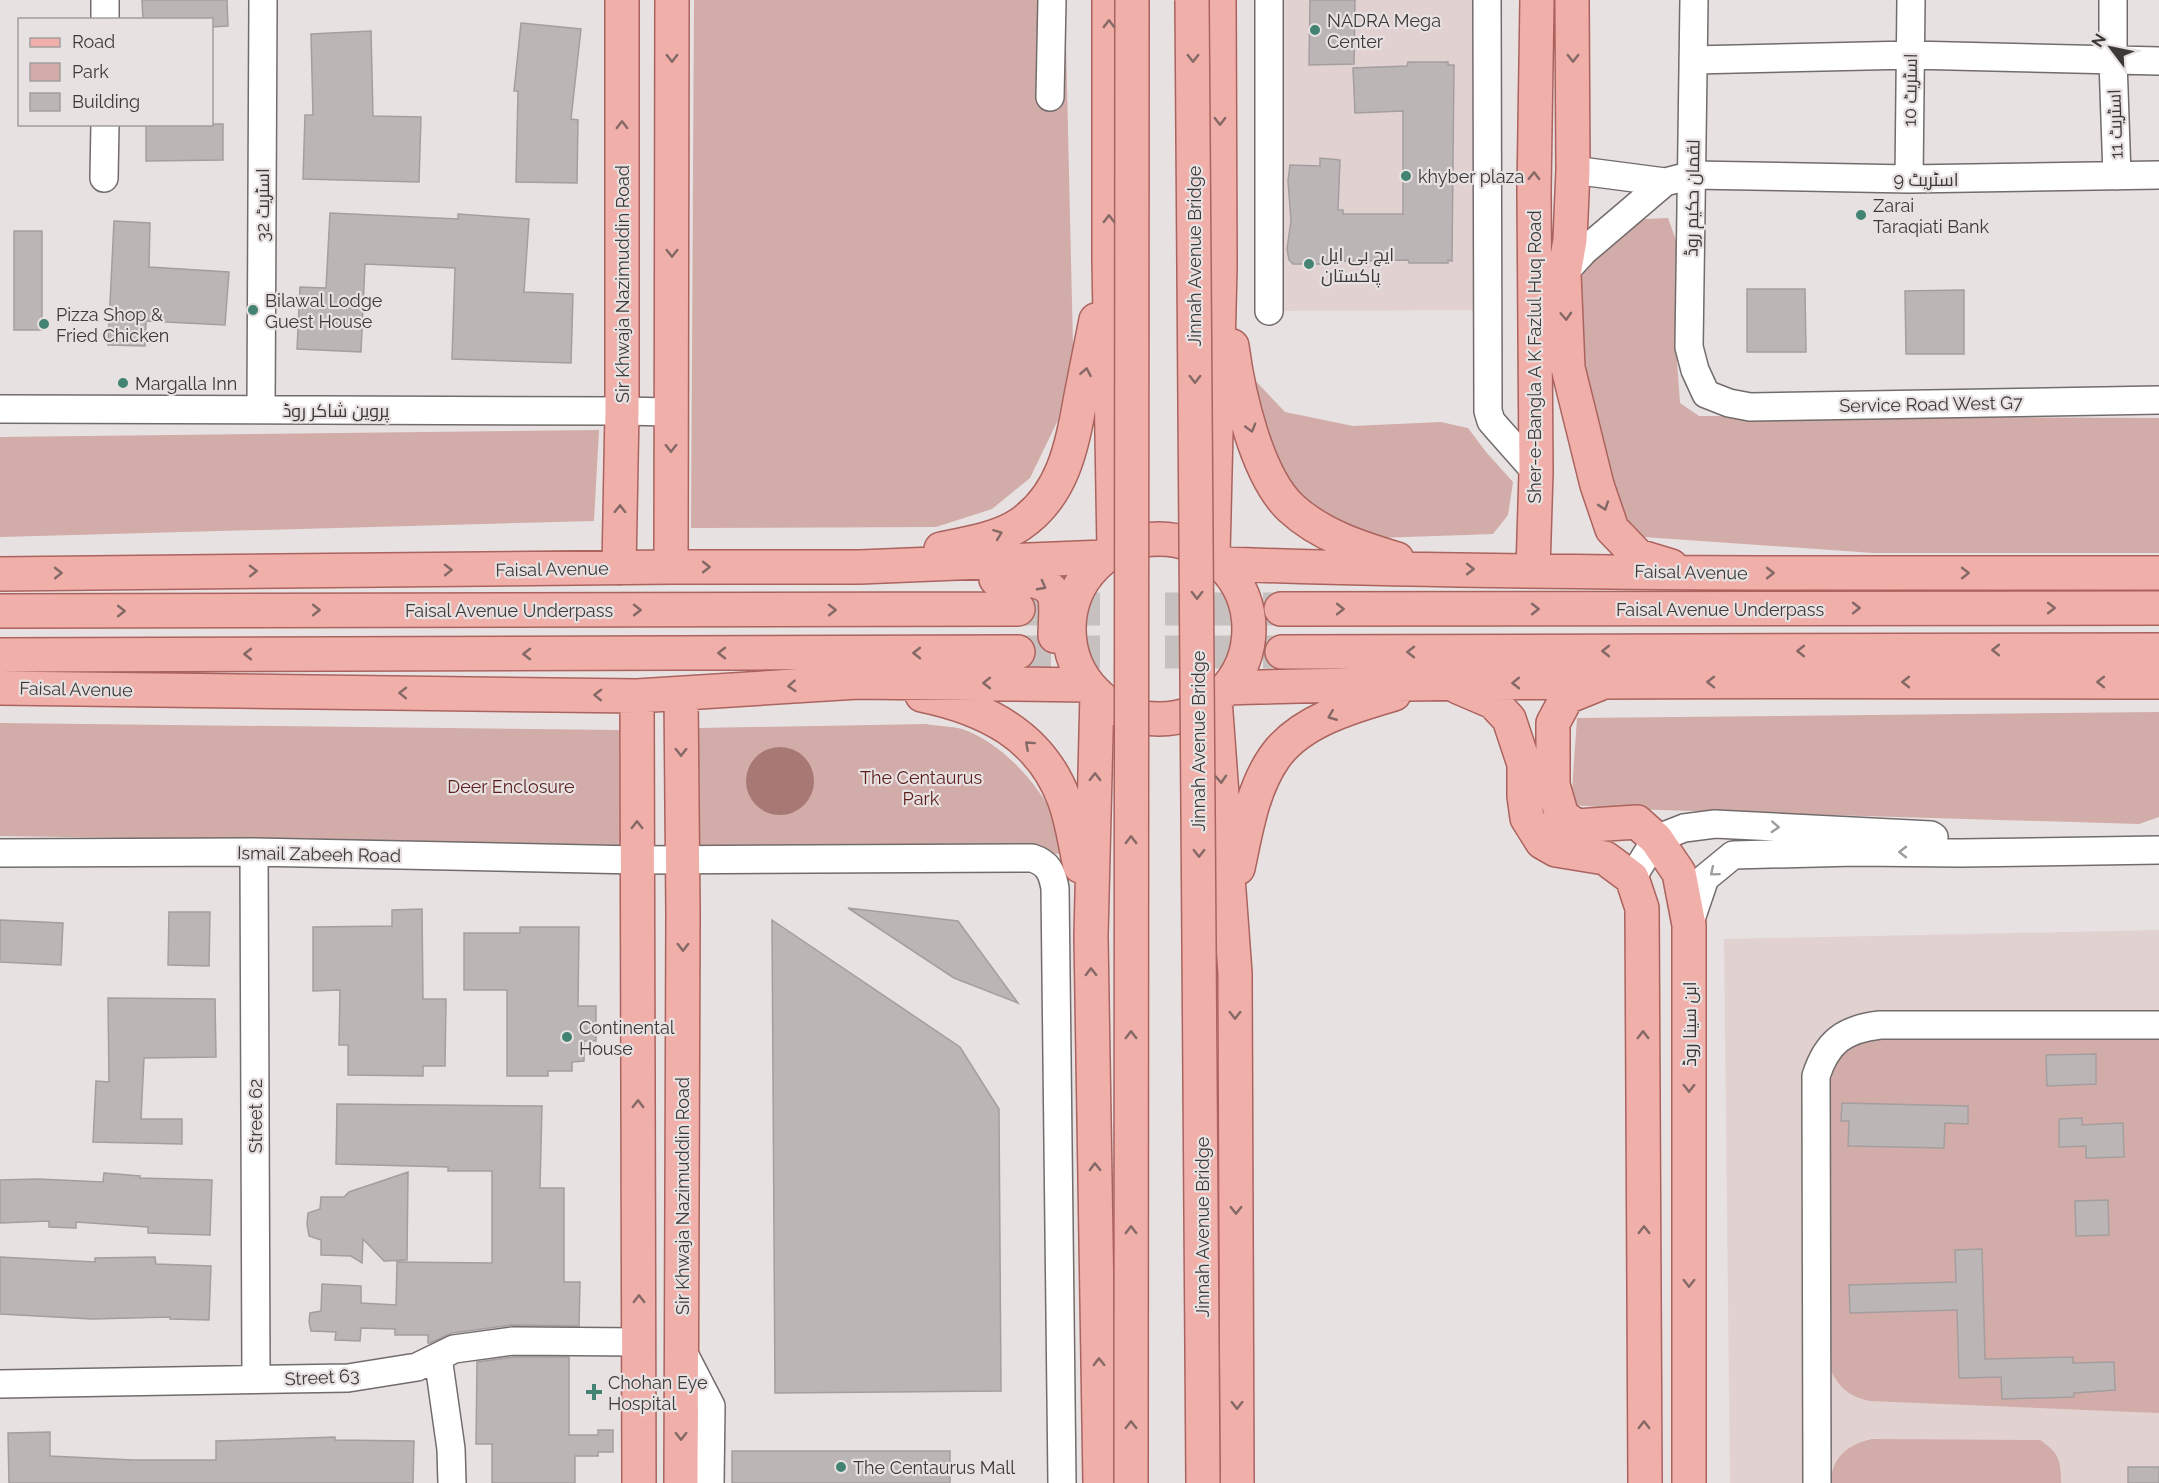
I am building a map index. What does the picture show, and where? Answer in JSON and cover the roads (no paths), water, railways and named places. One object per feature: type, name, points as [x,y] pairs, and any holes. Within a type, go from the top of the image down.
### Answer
[{"type":"main road","name":"Sir Khwaja Nazimuddin Road","points":[[619,568],[622,411],[622,0]]},
{"type":"main road","points":[[671,567],[672,0]]},
{"type":"main road","points":[[1109,0],[1109,554]]},
{"type":"main road","points":[[1131,1483],[1132,0]]},
{"type":"main road","name":"Jinnah Avenue Bridge","points":[[1192,0],[1203,1483]]},
{"type":"main road","points":[[1218,559],[1220,0]]},
{"type":"main road","name":"Sher-e-Bangla A K Fazlul Huq Road","points":[[1533,570],[1536,472],[1534,191],[1537,0]]},
{"type":"main road","name":"Sher-e-Bangla A K Fazlul Huq Road","points":[[1572,0],[1573,170],[1570,240],[1564,274],[1568,368],[1597,485],[1612,529],[1638,556],[1695,573]]},
{"type":"main road","points":[[860,567],[978,542],[1018,526],[1034,513],[1049,495],[1060,478],[1071,452],[1109,259]]},
{"type":"main road","points":[[1220,267],[1236,376],[1257,451],[1273,487],[1291,507],[1319,529],[1367,550],[1434,569]]},
{"type":"main road","points":[[1164,538],[1189,543],[1218,559],[1239,585],[1248,611],[1249,639],[1242,665],[1221,694],[1193,713],[1168,719],[1142,718],[1118,709],[1092,689],[1074,660],[1069,632],[1072,604],[1084,578],[1109,554],[1138,541],[1164,538]]},
{"type":"main road","name":"Faisal Avenue","points":[[0,574],[860,567],[1109,554]]},
{"type":"main road","name":"Faisal Avenue","points":[[1218,559],[1402,570],[1695,573],[2159,573]]},
{"type":"main road","points":[[860,567],[941,579],[1022,579],[1040,583],[1049,589],[1054,597],[1056,644],[1053,660],[1045,674],[1036,683]]},
{"type":"main road","points":[[1378,684],[1357,676],[1272,671],[1268,665],[1269,588],[1272,583],[1278,581],[1371,579],[1402,570]]},
{"type":"main road","name":"Faisal Avenue Underpass","points":[[1281,609],[2159,608]]},
{"type":"main road","name":"Faisal Avenue Underpass","points":[[0,611],[1018,609]]},
{"type":"main road","points":[[1282,652],[2159,650]]},
{"type":"main road","points":[[0,655],[1018,652]]},
{"type":"main road","points":[[858,682],[949,700],[982,712],[1016,733],[1039,754],[1052,772],[1068,813],[1080,866],[1091,936]]},
{"type":"main road","name":"Faisal Avenue","points":[[0,688],[637,696],[858,682],[1036,683],[1092,689]]},
{"type":"main road","name":"ابن سینا روڈ","points":[[1603,682],[1567,697],[1553,723],[1524,796],[1527,818],[1542,842],[1556,850],[1605,858],[1632,878]]},
{"type":"main road","points":[[1221,694],[1378,684],[2159,682]]},
{"type":"main road","points":[[1237,1483],[1235,973],[1237,872],[1249,817],[1261,782],[1274,757],[1298,734],[1322,720],[1368,701],[1439,684]]},
{"type":"main road","name":"ابن سینا روڈ","points":[[1439,684],[1493,702],[1509,719],[1553,785],[1562,816],[1576,826],[1637,822],[1656,839],[1680,873],[1689,925],[1689,1483]]},
{"type":"main road","points":[[1092,689],[1091,936],[1100,1483]]},
{"type":"main road","name":"Sir Khwaja Nazimuddin Road","points":[[681,694],[683,913],[681,1483]]},
{"type":"main road","points":[[1221,694],[1235,973]]},
{"type":"main road","points":[[637,696],[639,1483]]},
{"type":"main road","points":[[1632,878],[1642,908],[1645,1483]]},
{"type":"main road","points":[[637,918],[683,913]]},
{"type":"street","points":[[105,0],[105,18]]},
{"type":"street","name":"اسٹریٹ 32","points":[[261,410],[263,0]]},
{"type":"street","points":[[1050,97],[1052,0]]},
{"type":"street","points":[[1269,0],[1269,311]]},
{"type":"street","points":[[1487,0],[1488,411],[1497,429],[1536,472]]},
{"type":"street","name":"لقمان حکیم روڈ","points":[[1694,0],[1689,347],[1695,369],[1706,394]]},
{"type":"street","name":"اسٹریٹ 10","points":[[1909,179],[1911,0]]},
{"type":"street","name":"اسٹریٹ 11","points":[[2113,0],[2117,176]]},
{"type":"street","points":[[1693,60],[1911,55],[2159,61]]},
{"type":"street","points":[[104,178],[105,126]]},
{"type":"street","points":[[1573,170],[1665,182],[1693,175]]},
{"type":"street","name":"اسٹریٹ 9","points":[[1693,175],[1909,179],[2159,176]]},
{"type":"street","points":[[1535,298],[1564,274],[1584,251],[1665,182]]},
{"type":"street","name":"Service Road West G7","points":[[1706,394],[1729,403],[1750,406],[2159,400]]},
{"type":"street","name":"پروین شاکر روڈ","points":[[0,409],[671,412]]},
{"type":"street","points":[[1632,878],[1656,839],[1684,828],[1715,824],[1931,835],[1961,853]]},
{"type":"street","points":[[1689,925],[1705,878],[1733,855],[2159,850]]},
{"type":"street","name":"Ismail Zabeeh Road","points":[[0,853],[254,852],[637,860],[1032,858],[1040,861],[1048,867],[1054,888],[1063,1483]]},
{"type":"street","name":"Street 62","points":[[254,852],[256,1379]]},
{"type":"street","points":[[1817,1483],[1816,1076],[1821,1061],[1830,1046],[1844,1034],[1862,1027],[1880,1025],[2159,1025]]},
{"type":"street","name":"Street 63","points":[[0,1384],[348,1378],[417,1367],[454,1349],[513,1341],[639,1342]]},
{"type":"street","points":[[681,1350],[711,1406],[710,1483]]},
{"type":"street","points":[[438,1357],[451,1449],[452,1483]]},
{"type":"street","points":[[1063,1483],[1100,1407]]},
{"type":"tunnel","points":[[1018,609],[1281,609]]},
{"type":"tunnel","points":[[1018,652],[1282,652]]},
{"type":"place","name":"NADRA Mega Center","points":[[1315,30]]},
{"type":"place","name":"khyber plaza","points":[[1406,176]]},
{"type":"place","name":"Zarai Taraqiati Bank","points":[[1861,215]]},
{"type":"place","name":"ایچ بی ایل پاکستان","points":[[1309,264]]},
{"type":"place","name":"Bilawal Lodge Guest House","points":[[253,310]]},
{"type":"place","name":"Pizza Shop & Fried Chicken","points":[[44,324]]},
{"type":"place","name":"Margalla Inn","points":[[123,383]]},
{"type":"place","name":"Continental House","points":[[567,1037]]},
{"type":"place","name":"Chohan Eye Hospital","points":[[594,1392]]},
{"type":"place","name":"The Centaurus Mall","points":[[841,1467]]},
{"type":"park label","name":"Deer Enclosure","points":[[511,786]]},
{"type":"park label","name":"The Centaurus Park","points":[[921,787]]}]
